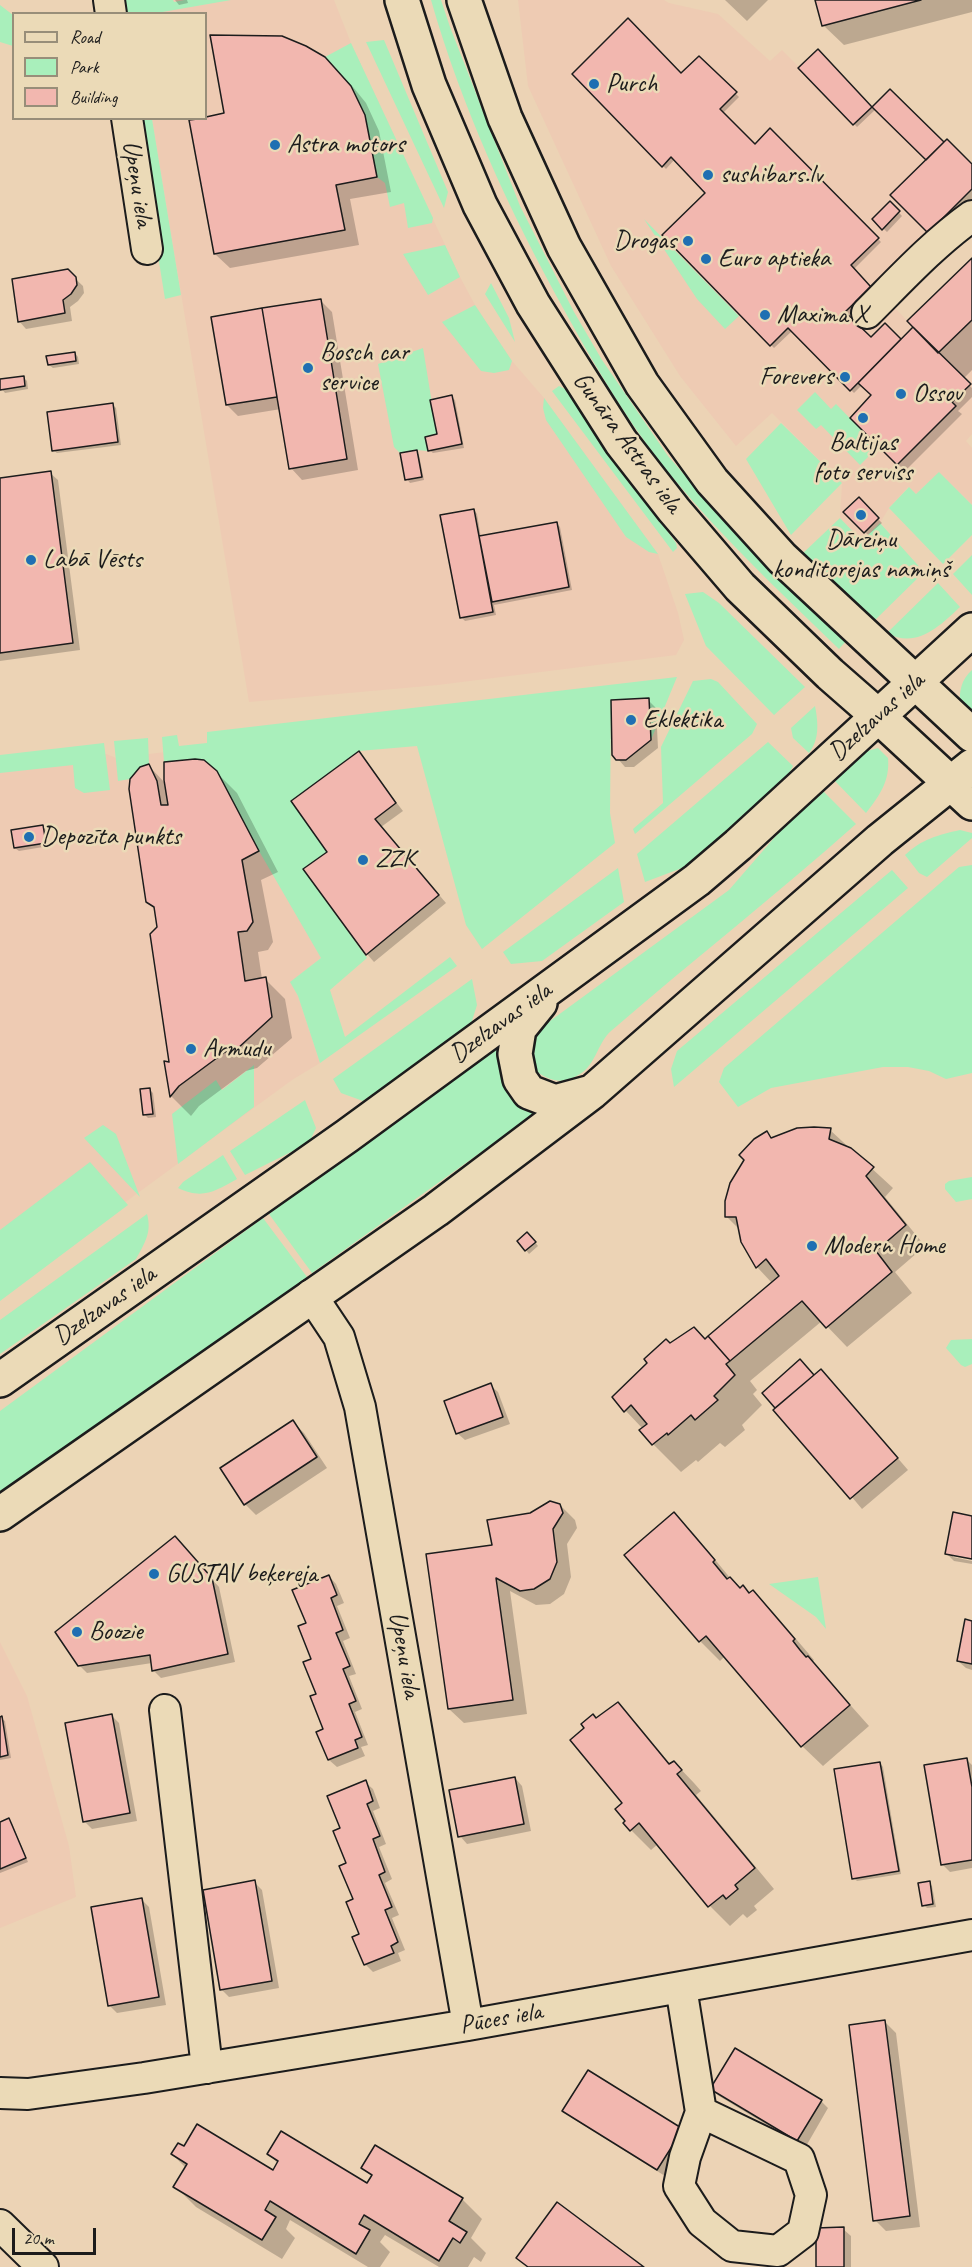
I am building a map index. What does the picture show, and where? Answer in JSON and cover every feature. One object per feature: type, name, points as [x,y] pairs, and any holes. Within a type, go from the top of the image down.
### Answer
[{"type":"main road","name":"Gunāra Astras iela","points":[[402,0],[429,85],[480,205],[533,304],[621,442],[674,510],[740,587],[830,674],[878,716],[965,784]]},
{"type":"main road","name":"Gunāra Astras iela","points":[[464,0],[505,118],[560,236],[597,307],[642,384],[712,481],[782,558],[972,735]]},
{"type":"main road","name":"Dzelzavas iela","points":[[0,1380],[346,1136],[697,880],[972,630]]},
{"type":"main road","points":[[0,1514],[436,1210],[592,1092],[880,840],[965,784]]},
{"type":"main road","points":[[558,981],[519,1029],[515,1054],[520,1079],[530,1092],[555,1102],[592,1092]]},
{"type":"street","name":"Upeņu iela","points":[[127,120],[147,249]]},
{"type":"street","points":[[867,313],[923,256],[972,216]]},
{"type":"street","name":"Upeņu iela","points":[[311,1295],[339,1337],[360,1407],[468,2025]]},
{"type":"street","points":[[165,1710],[207,2068]]},
{"type":"street","name":"Pūces iela","points":[[0,2112],[14,2093],[207,2068],[468,2025],[972,1935]]},
{"type":"street","points":[[681,1987],[701,2112],[685,2157],[679,2186],[702,2222],[732,2246],[778,2251],[803,2232],[811,2195],[799,2159],[701,2112]]},
{"type":"street","points":[[0,2225],[43,2267]]},
{"type":"shaded area","points":[[132,0],[334,0],[351,43],[475,305],[512,361],[544,398],[658,554],[678,613],[684,640],[676,655],[438,685],[249,702],[152,120],[207,120],[207,12],[134,12]]},
{"type":"shaded area","points":[[518,0],[664,0],[718,14],[770,61],[782,50],[799,67],[818,49],[872,106],[890,89],[943,141],[947,139],[972,164],[972,189],[875,287],[938,353],[972,320],[972,434],[966,441],[972,448],[972,505],[939,473],[916,494],[908,487],[889,508],[880,523],[862,541],[840,518],[842,483],[772,413],[736,446],[680,376],[611,266],[528,86]]},
{"type":"shaded area","points":[[215,746],[321,958],[291,982],[298,996],[320,1063],[292,1080],[0,1294],[0,767],[101,752],[116,758]]},
{"type":"shaded area","points":[[0,1642],[27,1696],[69,1846],[76,1897],[0,1928]]},
{"type":"green space","points":[[116,0],[173,0],[174,2],[231,0],[162,12],[119,12]]},
{"type":"green space","points":[[431,0],[441,0],[520,206],[574,312],[602,360],[668,456],[753,553],[846,641],[839,649],[746,558],[702,511],[660,462],[608,387],[543,271],[488,158],[457,80]]},
{"type":"green space","points":[[0,5],[12,14],[12,46],[0,42]]},
{"type":"green space","points":[[384,40],[448,192],[444,208],[366,42]]},
{"type":"green space","points":[[351,43],[433,218],[432,223],[408,228],[404,203],[390,207],[385,183],[377,177],[367,127],[356,98],[349,85],[325,57]]},
{"type":"green space","points":[[136,120],[152,120],[181,295],[165,299]]},
{"type":"green space","points":[[644,219],[739,316],[725,329],[697,299]]},
{"type":"green space","points":[[445,245],[460,277],[428,295],[403,254]]},
{"type":"green space","points":[[491,283],[509,318],[515,342],[485,294]]},
{"type":"green space","points":[[475,305],[512,361],[509,370],[494,373],[481,371],[442,322]]},
{"type":"green space","points":[[423,348],[437,434],[426,437],[428,451],[400,453],[394,447],[378,364]]},
{"type":"green space","points":[[559,386],[565,389],[676,543],[677,548],[673,552],[552,391]]},
{"type":"green space","points":[[815,392],[831,409],[836,404],[878,447],[860,465],[821,425],[816,429],[797,410]]},
{"type":"green space","points":[[544,398],[658,554],[649,552],[626,537],[546,420],[543,408]]},
{"type":"green space","points":[[781,423],[842,483],[791,535],[746,459]]},
{"type":"green space","points":[[939,472],[972,505],[972,535],[943,564],[889,508],[909,487],[916,494]]},
{"type":"green space","points":[[840,518],[862,541],[880,523],[924,572],[872,623],[801,555]]},
{"type":"green space","points":[[972,555],[972,595],[953,574]]},
{"type":"green space","points":[[938,583],[960,607],[926,634],[908,638],[887,633]]},
{"type":"green space","points":[[703,592],[719,603],[805,687],[774,715],[706,646],[685,594]]},
{"type":"green space","points":[[972,670],[972,716],[960,706],[960,691],[963,682]]},
{"type":"green space","points":[[677,677],[651,740],[649,699],[611,700],[610,813],[615,843],[482,949],[466,925],[417,746],[359,751],[291,801],[327,852],[303,869],[367,958],[330,990],[345,1037],[450,957],[457,966],[320,1063],[298,996],[290,982],[321,958],[259,851],[217,771],[204,760],[164,762],[162,737],[177,735],[179,746],[207,743],[207,732]]},
{"type":"green space","points":[[711,679],[718,682],[757,724],[752,734],[635,834],[633,829],[663,803],[661,747],[693,681]]},
{"type":"green space","points":[[815,706],[817,736],[809,753],[793,738],[791,728]]},
{"type":"green space","points":[[148,738],[149,764],[140,767],[130,779],[118,781],[114,741]]},
{"type":"green space","points":[[768,742],[793,766],[785,781],[690,865],[645,882],[637,854]]},
{"type":"green space","points":[[104,743],[110,790],[84,793],[75,788],[73,765],[0,773],[0,755]]},
{"type":"green space","points":[[878,748],[888,758],[886,781],[880,794],[866,813],[833,779],[864,752]]},
{"type":"green space","points":[[822,790],[856,824],[611,1031],[583,1072],[571,1079],[560,1081],[537,1072],[534,1060],[535,1032],[729,890],[787,823]]},
{"type":"green space","points":[[960,830],[972,833],[972,838],[927,877],[919,873],[905,855],[931,838]]},
{"type":"green space","points":[[972,865],[972,1073],[946,1079],[929,1071],[908,1067],[883,1067],[771,1088],[738,1107],[719,1082],[724,1068],[959,867]]},
{"type":"green space","points":[[618,868],[624,902],[542,961],[511,964],[503,952]]},
{"type":"green space","points":[[892,870],[908,888],[674,1087],[671,1069],[677,1051]]},
{"type":"green space","points":[[472,979],[477,1005],[470,1027],[363,1101],[341,1093],[333,1079]]},
{"type":"green space","points":[[499,1043],[505,1075],[515,1088],[540,1110],[312,1273],[269,1214]]},
{"type":"green space","points":[[254,1065],[254,1107],[178,1164],[172,1114],[216,1080],[222,1090]]},
{"type":"green space","points":[[305,1100],[316,1128],[309,1143],[245,1175],[230,1151]]},
{"type":"green space","points":[[103,1125],[116,1134],[140,1197],[84,1138]]},
{"type":"green space","points":[[223,1155],[237,1179],[202,1194],[178,1188],[183,1182]]},
{"type":"green space","points":[[90,1162],[128,1205],[0,1301],[0,1230]]},
{"type":"green space","points":[[972,1177],[972,1199],[956,1202],[945,1189],[945,1184],[949,1181]]},
{"type":"green space","points":[[147,1214],[148,1232],[136,1259],[0,1354],[0,1320]]},
{"type":"green space","points":[[263,1218],[307,1277],[144,1396],[0,1493],[0,1411]]},
{"type":"green space","points":[[972,1339],[972,1364],[965,1367],[946,1348],[951,1340]]},
{"type":"green space","points":[[818,1577],[826,1629],[816,1617],[769,1584]]},
{"type":"building","points":[[815,0],[921,0],[822,26]]},
{"type":"building","points":[[628,18],[681,73],[699,56],[737,92],[720,109],[755,144],[770,128],[879,238],[851,265],[871,287],[845,312],[871,337],[885,323],[901,339],[850,391],[788,328],[770,346],[662,235],[705,193],[671,157],[662,167],[572,74]]},
{"type":"building","points":[[210,35],[282,36],[325,57],[351,86],[365,115],[377,177],[336,185],[345,230],[214,254],[189,120],[207,120],[207,117],[224,113]]},
{"type":"building","points":[[818,49],[872,107],[853,125],[798,68]]},
{"type":"building","points":[[890,89],[944,142],[926,160],[872,107]]},
{"type":"building","points":[[947,139],[972,164],[972,189],[928,233],[890,195]]},
{"type":"building","points":[[890,201],[900,211],[882,230],[872,219]]},
{"type":"building","points":[[972,258],[972,320],[938,353],[907,321]]},
{"type":"building","points":[[68,269],[76,277],[77,285],[63,300],[65,313],[18,322],[12,279]]},
{"type":"building","points":[[321,299],[347,459],[289,469],[262,308]]},
{"type":"building","points":[[262,308],[277,397],[226,405],[211,317]]},
{"type":"building","points":[[913,327],[971,384],[952,402],[956,406],[897,465],[850,418],[871,395],[858,383]]},
{"type":"building","points":[[75,352],[76,361],[48,365],[46,356]]},
{"type":"building","points":[[24,376],[25,386],[0,390],[0,379]]},
{"type":"building","points":[[452,395],[462,444],[428,451],[425,437],[437,434],[430,400]]},
{"type":"building","points":[[113,403],[118,442],[52,451],[47,412]]},
{"type":"building","points":[[417,450],[422,477],[405,480],[400,453]]},
{"type":"building","name":"Labā Vēsts","points":[[51,471],[73,643],[0,653],[0,478]]},
{"type":"building","name":"Dārziņu konditorejas namiņš","points":[[859,497],[879,518],[864,533],[843,512]]},
{"type":"building","points":[[474,509],[493,612],[460,618],[440,515]]},
{"type":"building","points":[[557,522],[569,587],[492,602],[479,536]]},
{"type":"building","name":"Eklektika","points":[[649,698],[651,740],[626,760],[616,760],[612,755],[611,700]]},
{"type":"building","name":"ZZK","points":[[359,751],[396,803],[375,819],[439,895],[366,955],[303,869],[327,852],[291,801]]},
{"type":"building","points":[[204,760],[217,771],[259,851],[242,860],[253,922],[247,931],[238,932],[245,981],[266,977],[272,1017],[237,1049],[225,1052],[179,1086],[170,1097],[164,1061],[169,1062],[150,934],[157,927],[154,907],[146,902],[129,789],[130,779],[140,767],[149,764],[157,781],[161,805],[168,805],[164,762]]},
{"type":"building","name":"Depozīta punkts","points":[[43,825],[46,843],[14,848],[11,830]]},
{"type":"building","points":[[150,1088],[153,1114],[143,1115],[140,1089]]},
{"type":"building","name":"Modern Home","points":[[797,1128],[831,1128],[829,1139],[851,1148],[874,1167],[866,1176],[906,1225],[876,1251],[892,1272],[826,1328],[802,1301],[730,1361],[708,1336],[779,1276],[766,1259],[756,1268],[741,1242],[736,1217],[725,1217],[725,1201],[730,1183],[744,1160],[739,1155],[754,1139],[767,1131],[771,1138]]},
{"type":"building","points":[[527,1232],[536,1242],[525,1251],[517,1241]]},
{"type":"building","points":[[694,1327],[705,1339],[708,1336],[730,1361],[726,1364],[735,1375],[714,1396],[718,1400],[695,1420],[691,1415],[668,1435],[667,1433],[652,1445],[639,1430],[647,1424],[631,1405],[624,1412],[612,1397],[647,1363],[644,1359],[666,1339],[670,1343]]},
{"type":"building","points":[[800,1359],[814,1375],[775,1408],[762,1393]]},
{"type":"building","points":[[821,1369],[898,1458],[850,1499],[773,1410]]},
{"type":"building","points":[[491,1383],[503,1417],[456,1434],[444,1401]]},
{"type":"building","points":[[293,1420],[317,1457],[244,1505],[220,1468]]},
{"type":"building","points":[[550,1501],[560,1504],[563,1513],[553,1529],[557,1562],[550,1579],[534,1589],[520,1591],[496,1578],[513,1700],[448,1709],[426,1554],[492,1545],[487,1520],[530,1513]]},
{"type":"building","points":[[674,1512],[715,1560],[713,1562],[727,1579],[730,1577],[740,1588],[743,1585],[749,1593],[753,1590],[795,1639],[793,1641],[800,1650],[806,1657],[808,1656],[850,1705],[801,1747],[706,1636],[699,1642],[624,1555]]},
{"type":"building","points":[[953,1512],[972,1516],[972,1559],[945,1554]]},
{"type":"building","points":[[175,1536],[212,1578],[228,1654],[152,1671],[150,1655],[78,1666],[55,1632]]},
{"type":"building","points":[[329,1575],[337,1595],[331,1598],[343,1630],[336,1633],[350,1666],[343,1669],[356,1701],[349,1704],[362,1737],[355,1740],[358,1748],[328,1760],[316,1732],[323,1729],[310,1696],[316,1694],[303,1662],[311,1659],[298,1626],[306,1623],[292,1590]]},
{"type":"building","points":[[965,1619],[972,1621],[972,1664],[957,1661]]},
{"type":"building","points":[[618,1702],[669,1764],[674,1761],[682,1770],[677,1774],[755,1868],[735,1885],[738,1889],[726,1899],[723,1895],[708,1907],[639,1823],[630,1831],[615,1809],[622,1803],[570,1740],[584,1728],[581,1724],[593,1714],[596,1718]]},
{"type":"building","points":[[112,1714],[130,1813],[83,1822],[65,1723]]},
{"type":"building","points":[[2,1716],[8,1755],[0,1757],[0,1717]]},
{"type":"building","points":[[967,1758],[972,1787],[972,1860],[941,1865],[924,1765]]},
{"type":"building","points":[[880,1762],[899,1871],[852,1879],[834,1769]]},
{"type":"building","points":[[515,1777],[524,1824],[458,1837],[449,1790]]},
{"type":"building","points":[[366,1780],[373,1801],[367,1804],[380,1836],[373,1839],[385,1872],[379,1875],[392,1907],[385,1910],[398,1942],[391,1946],[394,1953],[364,1965],[352,1937],[359,1934],[346,1902],[353,1899],[339,1866],[346,1863],[333,1831],[340,1828],[327,1796]]},
{"type":"building","points":[[9,1818],[26,1858],[0,1869],[0,1822]]},
{"type":"building","points":[[255,1880],[272,1981],[220,1990],[203,1890]]},
{"type":"building","points":[[930,1881],[933,1904],[922,1906],[918,1883]]},
{"type":"building","points":[[142,1898],[159,1997],[108,2006],[91,1907]]},
{"type":"building","points":[[885,2020],[910,2216],[873,2221],[849,2025]]},
{"type":"building","points":[[735,2048],[822,2100],[797,2141],[710,2089]]},
{"type":"building","points":[[588,2070],[683,2129],[657,2170],[562,2111]]},
{"type":"building","points":[[197,2124],[273,2170],[278,2161],[267,2154],[281,2131],[367,2183],[372,2175],[361,2168],[375,2145],[463,2198],[449,2221],[467,2232],[460,2243],[453,2238],[439,2261],[364,2215],[359,2224],[370,2230],[356,2254],[270,2201],[265,2210],[276,2217],[262,2240],[173,2187],[187,2164],[171,2154],[178,2143],[184,2146]]},
{"type":"building","points":[[557,2202],[644,2267],[528,2267],[516,2258]]},
{"type":"building","points":[[844,2227],[844,2267],[816,2267],[816,2228]]},
{"type":"place","name":"Purch","points":[[594,84]]},
{"type":"place","name":"Astra motors","points":[[275,145]]},
{"type":"place","name":"sushibars.lv","points":[[708,175]]},
{"type":"place","name":"Drogas","points":[[688,241]]},
{"type":"place","name":"Euro aptieka","points":[[706,259]]},
{"type":"place","name":"Maxima X","points":[[765,315]]},
{"type":"place","name":"Bosch car service","points":[[308,368]]},
{"type":"place","name":"Forevers","points":[[845,377]]},
{"type":"place","name":"Ossov","points":[[901,394]]},
{"type":"place","name":"Baltijas foto serviss","points":[[863,418]]},
{"type":"place","name":"Dārziņu konditorejas namiņš","points":[[861,515]]},
{"type":"place","name":"Labā Vēsts","points":[[31,560]]},
{"type":"place","name":"Eklektika","points":[[631,720]]},
{"type":"place","name":"Depozīta punkts","points":[[29,837]]},
{"type":"place","name":"ZZK","points":[[363,860]]},
{"type":"place","name":"Armudu","points":[[191,1049]]},
{"type":"place","name":"Modern Home","points":[[812,1246]]},
{"type":"place","name":"GUSTAV beķereja","points":[[154,1574]]},
{"type":"place","name":"Boozie","points":[[77,1632]]}]
